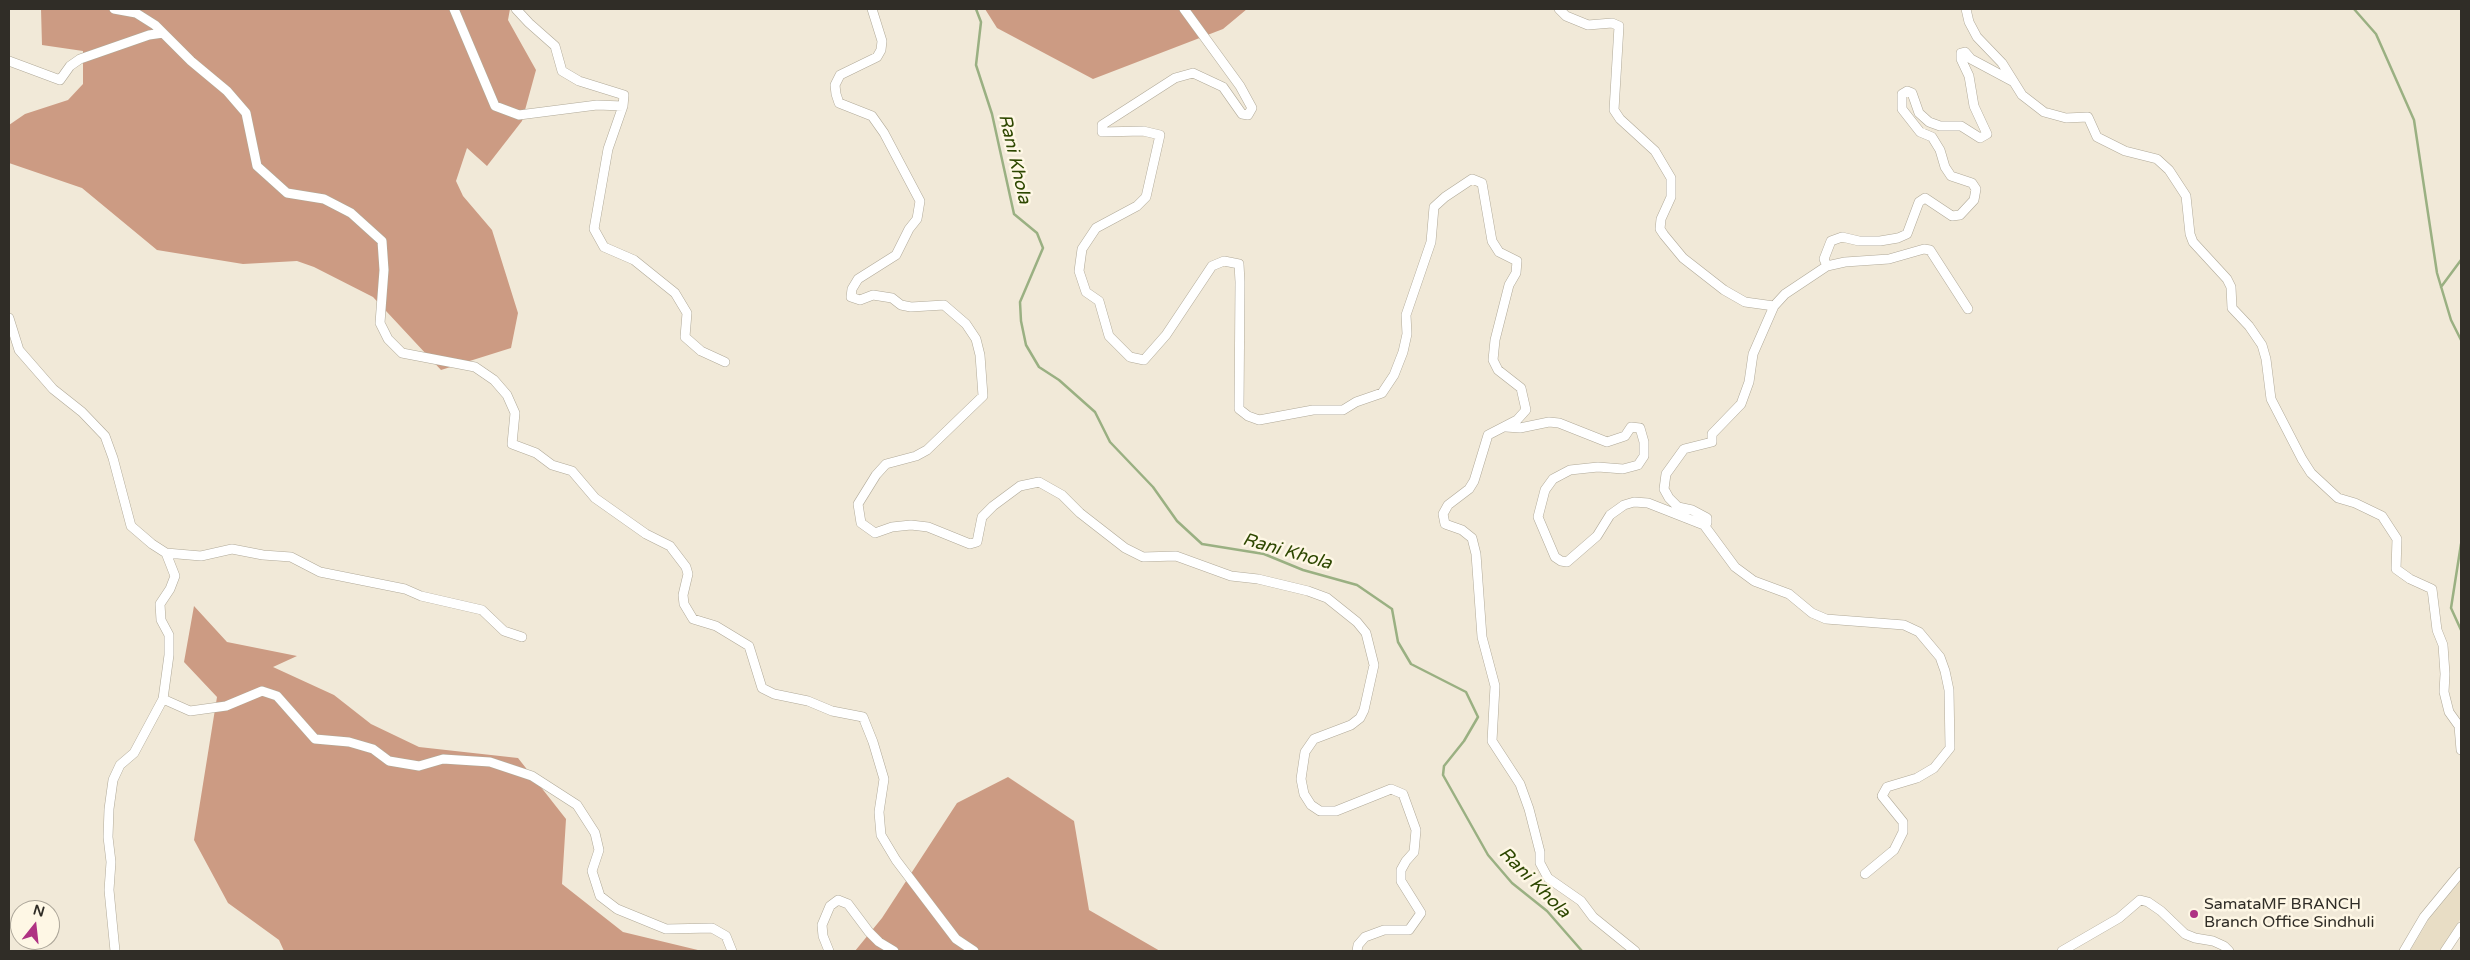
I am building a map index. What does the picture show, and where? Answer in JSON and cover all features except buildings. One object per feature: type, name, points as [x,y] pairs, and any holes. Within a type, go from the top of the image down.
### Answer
[{"type":"street","points":[[114,9],[136,13],[156,25],[191,61],[227,91],[246,113],[257,166],[287,193],[324,199],[351,213],[382,241],[384,270],[380,323],[388,339],[402,353],[475,367],[494,380],[507,395],[515,413],[512,444],[536,453],[552,464],[572,471],[595,498],[646,534],[670,546],[686,567],[688,574],[682,595],[688,612],[693,619],[716,626],[749,646],[762,688],[774,694],[808,701],[832,711],[863,717],[884,779],[879,812],[881,835],[896,860],[956,939],[974,951]]},
{"type":"street","points":[[454,9],[495,106],[519,115],[597,105],[624,106]]},
{"type":"street","points":[[516,9],[529,24],[555,46],[562,71],[578,81],[624,96],[624,106],[608,149],[594,230],[604,247],[634,260],[675,293],[687,313],[685,337],[701,351],[725,362]]},
{"type":"street","points":[[872,9],[882,41],[881,50],[876,57],[840,75],[835,85],[836,94],[839,103],[872,116],[884,133],[920,201],[917,219],[909,229],[896,255],[858,279],[852,289],[851,298],[860,300],[873,295],[892,298],[901,305],[911,307],[944,305],[966,324],[976,339],[980,355],[983,396],[927,450],[916,456],[886,464],[876,475],[858,504],[861,523],[875,533],[892,527],[911,525],[928,527],[970,544],[977,542],[982,517],[993,506],[1020,486],[1039,482],[1062,495],[1080,513],[1125,548],[1144,557],[1176,556],[1231,576],[1258,579],[1308,591],[1327,598],[1357,622],[1366,633],[1374,665],[1364,710],[1360,718],[1351,725],[1314,739],[1305,752],[1301,779],[1304,794],[1311,804],[1320,811],[1336,811],[1391,789],[1403,794],[1414,819],[1416,842],[1414,852],[1401,870],[1401,881],[1421,913],[1409,930],[1384,930],[1365,937],[1358,945],[1357,951]]},
{"type":"street","points":[[1184,9],[1240,86],[1252,108],[1248,115],[1242,114],[1223,87],[1193,73],[1175,78],[1102,125],[1102,132],[1143,131],[1160,135],[1146,197],[1137,206],[1096,228],[1082,249],[1079,271],[1086,292],[1099,301],[1109,336],[1130,357],[1144,360],[1166,335],[1212,266],[1224,261],[1239,264],[1239,409],[1248,416],[1259,420],[1313,410],[1343,410],[1356,402],[1382,393],[1394,375],[1403,352],[1406,315],[1431,242],[1434,208],[1445,197],[1472,179],[1482,183],[1492,241],[1499,252],[1517,261],[1516,272],[1509,285],[1495,340],[1493,360],[1498,370],[1521,388],[1526,410],[1517,420],[1488,435],[1474,480],[1469,489],[1448,505],[1444,514],[1445,524],[1462,530],[1472,538],[1476,554],[1482,638],[1495,686],[1492,741],[1520,784],[1529,809],[1540,852],[1540,863],[1548,878],[1581,901],[1593,917],[1635,951]]},
{"type":"street","points":[[1559,9],[1566,16],[1588,25],[1612,23],[1619,26],[1614,110],[1620,119],[1655,151],[1671,178],[1671,198],[1661,219],[1660,229],[1664,235],[1683,258],[1724,290],[1745,302],[1774,306]]},
{"type":"street","points":[[1966,9],[1969,22],[1977,37],[2002,63],[2022,95],[2044,112],[2066,118],[2088,117],[2097,136],[2125,151],[2157,159],[2169,170],[2186,196],[2190,234],[2193,242],[2227,279],[2231,287],[2232,308],[2249,326],[2262,345],[2266,359],[2271,400],[2302,459],[2311,473],[2338,498],[2355,503],[2382,516],[2397,539],[2396,569],[2410,579],[2432,589],[2437,630],[2443,645],[2444,692],[2449,712],[2459,726],[2461,750]]},
{"type":"street","points":[[9,61],[60,80],[70,66],[80,58],[149,35],[163,33]]},
{"type":"street","points":[[1828,266],[1824,259],[1831,241],[1842,238],[1859,241],[1880,240],[1898,238],[1907,234],[1919,202],[1925,198],[1952,216],[1960,215],[1974,200],[1976,189],[1972,183],[1951,176],[1932,137],[1920,132],[1902,109],[1902,94],[1907,91],[1912,93],[1919,113],[1929,122],[1940,126],[1961,126],[1980,138],[1987,134],[1974,106],[1969,76],[1961,59],[1961,53],[1965,52],[1971,60],[2014,83]]},
{"type":"street","points":[[1704,524],[1707,523],[1707,518],[1692,510],[1678,508],[1669,498],[1664,489],[1666,474],[1684,449],[1712,442],[1712,434],[1741,404],[1749,382],[1754,354],[1774,306],[1785,294],[1828,266],[1846,262],[1889,259],[1924,249],[1930,250],[1968,309]]},
{"type":"street","points":[[9,318],[19,350],[53,389],[82,412],[104,436],[113,458],[131,526],[166,553],[175,576],[170,589],[160,604],[161,620],[169,635],[169,655],[163,699],[138,747],[120,765],[113,780],[109,809],[108,837],[111,862],[108,890],[115,951]]},
{"type":"street","points":[[1505,427],[1520,428],[1549,422],[1559,423],[1607,442],[1625,436],[1631,428],[1640,428],[1644,442],[1644,456],[1638,465],[1623,470],[1598,467],[1570,470],[1553,478],[1545,490],[1538,517],[1555,557],[1561,561],[1567,562],[1576,556],[1597,536],[1610,515],[1624,504],[1634,502],[1648,503],[1704,524],[1735,567],[1754,582],[1790,594],[1812,613],[1826,619],[1904,625],[1919,632],[1940,657],[1946,672],[1949,690],[1950,748],[1934,768],[1917,778],[1887,787],[1882,796],[1903,822],[1903,832],[1894,850],[1865,874]]},
{"type":"street","points":[[166,553],[201,556],[232,549],[263,555],[291,557],[320,572],[405,589],[421,596],[482,610],[504,631],[522,637]]},
{"type":"street","points":[[163,699],[190,711],[226,706],[262,691],[278,696],[315,739],[349,742],[373,749],[390,760],[419,766],[443,759],[490,762],[532,776],[577,805],[595,833],[599,850],[592,871],[600,896],[617,909],[666,929],[712,928],[726,936],[732,951]]},
{"type":"street","points":[[2404,951],[2424,917],[2461,872]]},
{"type":"street","points":[[829,951],[823,936],[822,925],[830,906],[838,900],[848,904],[878,942],[894,951]]},
{"type":"street","points":[[2062,951],[2119,918],[2140,900],[2148,902],[2161,910],[2185,934],[2213,941],[2229,951]]},
{"type":"street","points":[[2445,951],[2461,927]]},
{"type":"shaded area","points":[[41,9],[510,9],[508,20],[536,70],[522,121],[487,166],[467,148],[456,181],[463,196],[492,230],[518,313],[511,348],[441,370],[373,297],[314,267],[297,261],[243,264],[157,250],[82,188],[9,163],[9,125],[25,114],[68,100],[83,84],[83,51],[42,45]]},
{"type":"shaded area","points":[[985,9],[1247,9],[1223,29],[1093,79],[997,28]]},
{"type":"shaded area","points":[[194,606],[227,642],[297,656],[273,667],[334,695],[371,724],[419,747],[518,758],[566,819],[562,884],[623,932],[702,951],[284,951],[279,940],[228,903],[194,840],[217,697],[184,662]]},
{"type":"shaded area","points":[[1008,777],[1074,821],[1089,910],[1160,951],[855,951],[882,918],[957,803]]},
{"type":"shaded area","points":[[2461,880],[2461,918],[2440,951],[2410,951],[2429,919]]},
{"type":"waterway","name":"Rani Khola","points":[[976,9],[981,22],[976,65],[992,114],[1014,214],[1037,233],[1043,248],[1020,302],[1021,321],[1026,345],[1039,367],[1059,380],[1095,412],[1110,442],[1153,487],[1177,521],[1202,544],[1264,554],[1303,570],[1357,585],[1392,609],[1398,642],[1411,664],[1466,692],[1478,717],[1464,741],[1444,766],[1443,775],[1488,855],[1512,883],[1547,911],[1582,951]]},
{"type":"waterway","points":[[2354,9],[2376,34],[2414,120],[2437,273],[2451,320],[2461,340]]},
{"type":"waterway","points":[[2441,287],[2461,260]]},
{"type":"waterway","points":[[2461,544],[2451,608],[2461,630]]},
{"type":"place","name":"SamataMF BRANCH Branch Office Sindhuli","points":[[2194,914]]}]
